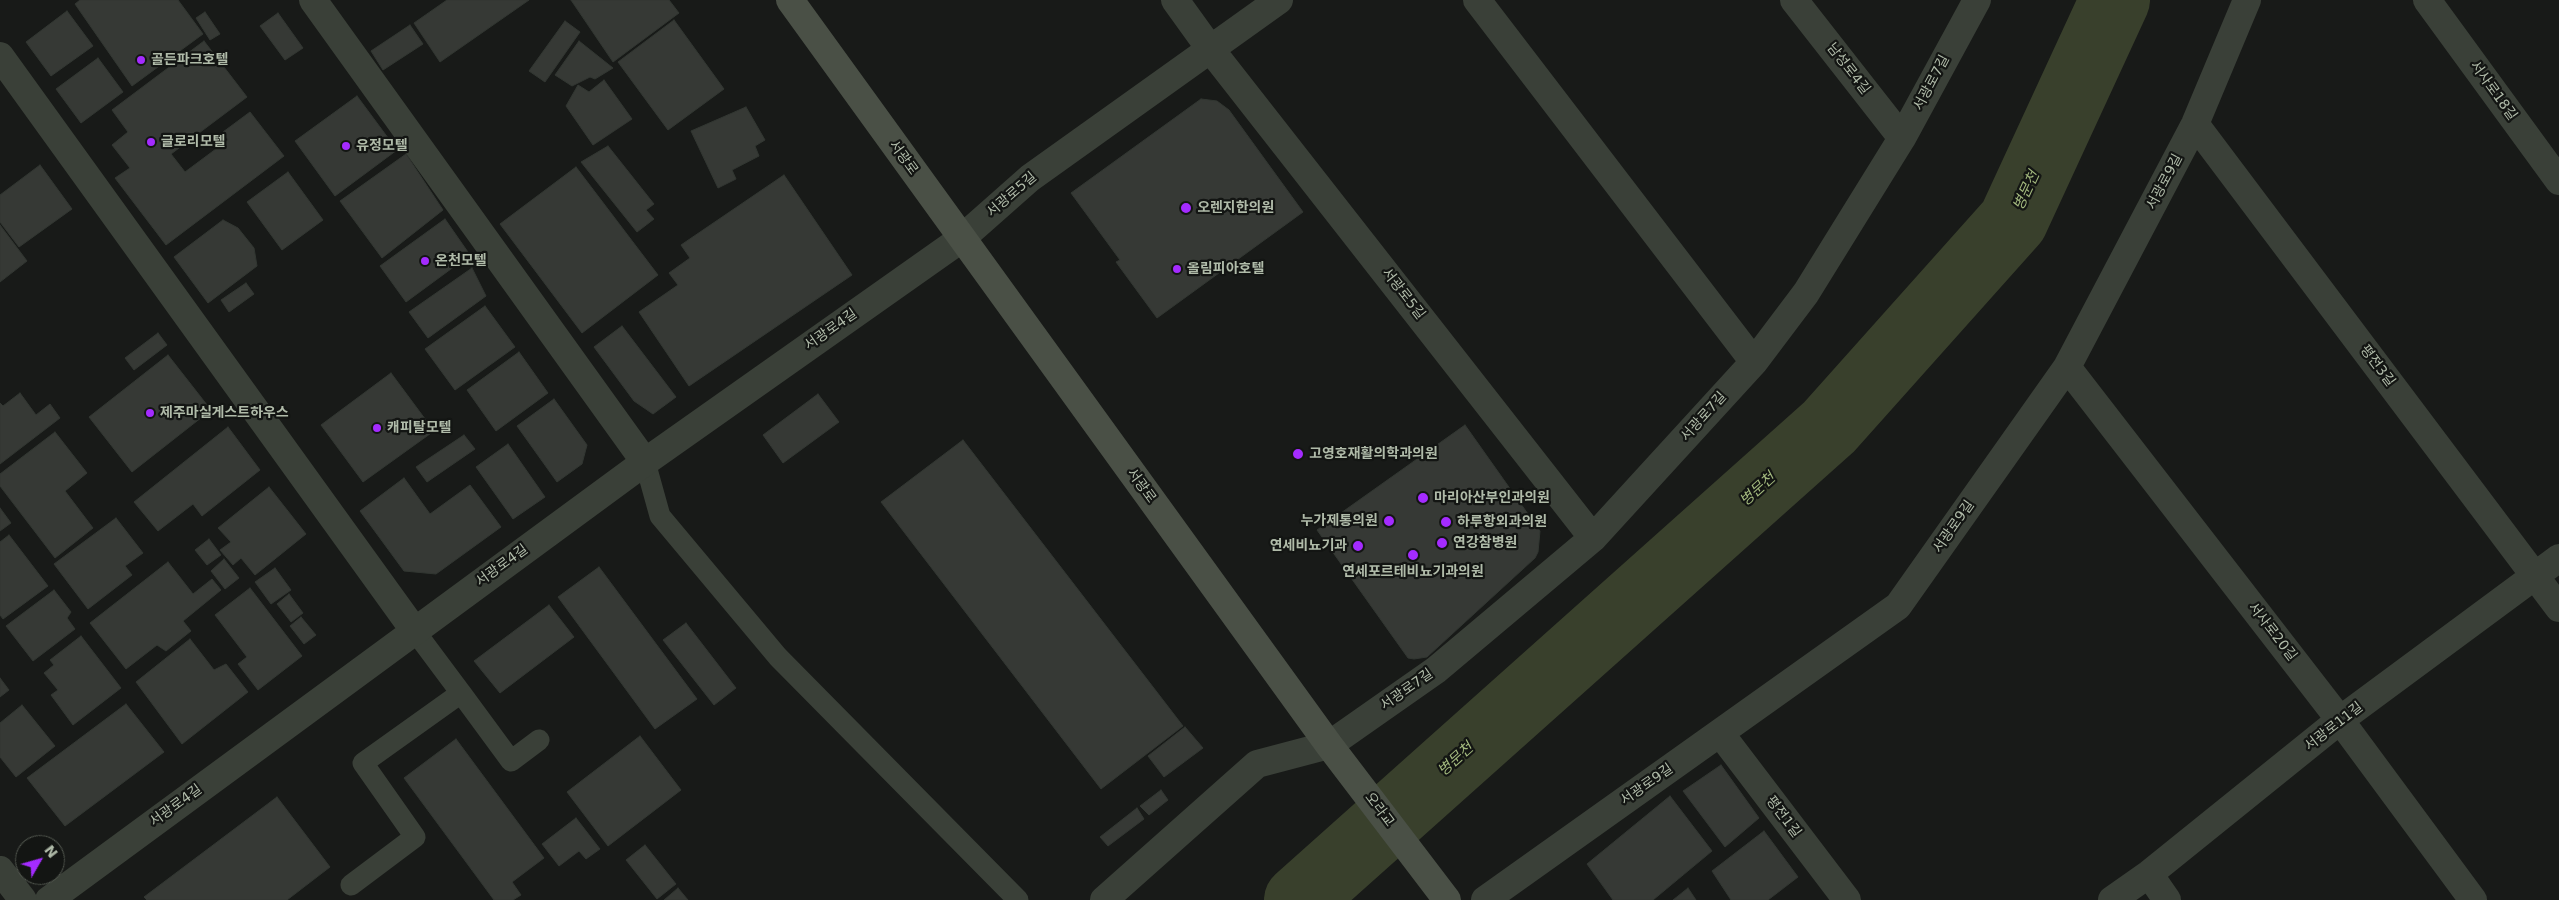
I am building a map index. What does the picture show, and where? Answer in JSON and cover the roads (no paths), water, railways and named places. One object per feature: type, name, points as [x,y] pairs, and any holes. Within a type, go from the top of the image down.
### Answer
[{"type":"main road","name":"서광로","points":[[790,0],[961,239],[1329,745]]},
{"type":"main road","name":"오라교","points":[[1329,745],[1447,900]]},
{"type":"street","points":[[313,0],[645,462]]},
{"type":"street","points":[[1175,0],[1211,50]]},
{"type":"street","name":"서광로5길","points":[[961,239],[1030,178],[1279,0]]},
{"type":"street","points":[[1477,0],[1754,362]]},
{"type":"street","name":"남성로4길","points":[[1794,0],[1902,138]]},
{"type":"street","name":"서광로7길","points":[[1329,745],[1436,670],[1593,538],[1754,362],[1806,293],[1902,138],[1977,0]]},
{"type":"street","name":"서광로9길","points":[[1485,900],[1898,606],[2068,367],[2195,124],[2247,0]]},
{"type":"street","name":"서사로18길","points":[[2427,0],[2559,181]]},
{"type":"street","name":"서광로5길","points":[[1211,50],[1593,538]]},
{"type":"street","points":[[0,56],[414,630]]},
{"type":"street","name":"평전3길","points":[[2195,124],[2559,608]]},
{"type":"street","name":"서광로4길","points":[[49,900],[645,462],[961,239]]},
{"type":"street","name":"서사로20길","points":[[2068,367],[2340,720],[2473,900]]},
{"type":"street","name":"서광로11길","points":[[2112,900],[2149,874],[2340,720],[2559,558]]},
{"type":"street","name":"평전1길","points":[[1720,733],[1847,900]]},
{"type":"street","points":[[1104,900],[1258,764],[1329,745]]},
{"type":"street","points":[[0,870],[23,900]]},
{"type":"street","points":[[2149,874],[2167,900]]},
{"type":"lane","points":[[645,462],[660,516],[778,657],[1018,900]]},
{"type":"lane","points":[[414,630],[511,761],[539,740]]},
{"type":"lane","points":[[351,885],[414,837],[363,763],[461,693]]},
{"type":"waterway","name":"병문천","points":[[1299,900],[1829,427],[2013,221],[2115,0]]},
{"type":"place","name":"골든파크호텔","points":[[141,60]]},
{"type":"place","name":"글로리모텔","points":[[151,142]]},
{"type":"place","name":"유정모텔","points":[[346,146]]},
{"type":"place","name":"오렌지한의원","points":[[1186,208]]},
{"type":"place","name":"온천모텔","points":[[425,261]]},
{"type":"place","name":"올림피아호텔","points":[[1177,269]]},
{"type":"place","name":"제주마실게스트하우스","points":[[150,413]]},
{"type":"place","name":"캐피탈모텔","points":[[377,428]]},
{"type":"place","name":"고영호재활의학과의원","points":[[1298,454]]},
{"type":"place","name":"마리아산부인과의원","points":[[1423,498]]},
{"type":"place","name":"누가제통의원","points":[[1389,521]]},
{"type":"place","name":"하루항외과의원","points":[[1446,522]]},
{"type":"place","name":"연강참병원","points":[[1442,543]]},
{"type":"place","name":"연세비뇨기과","points":[[1358,546]]},
{"type":"place","name":"연세포르테비뇨기과의원","points":[[1413,555]]}]
